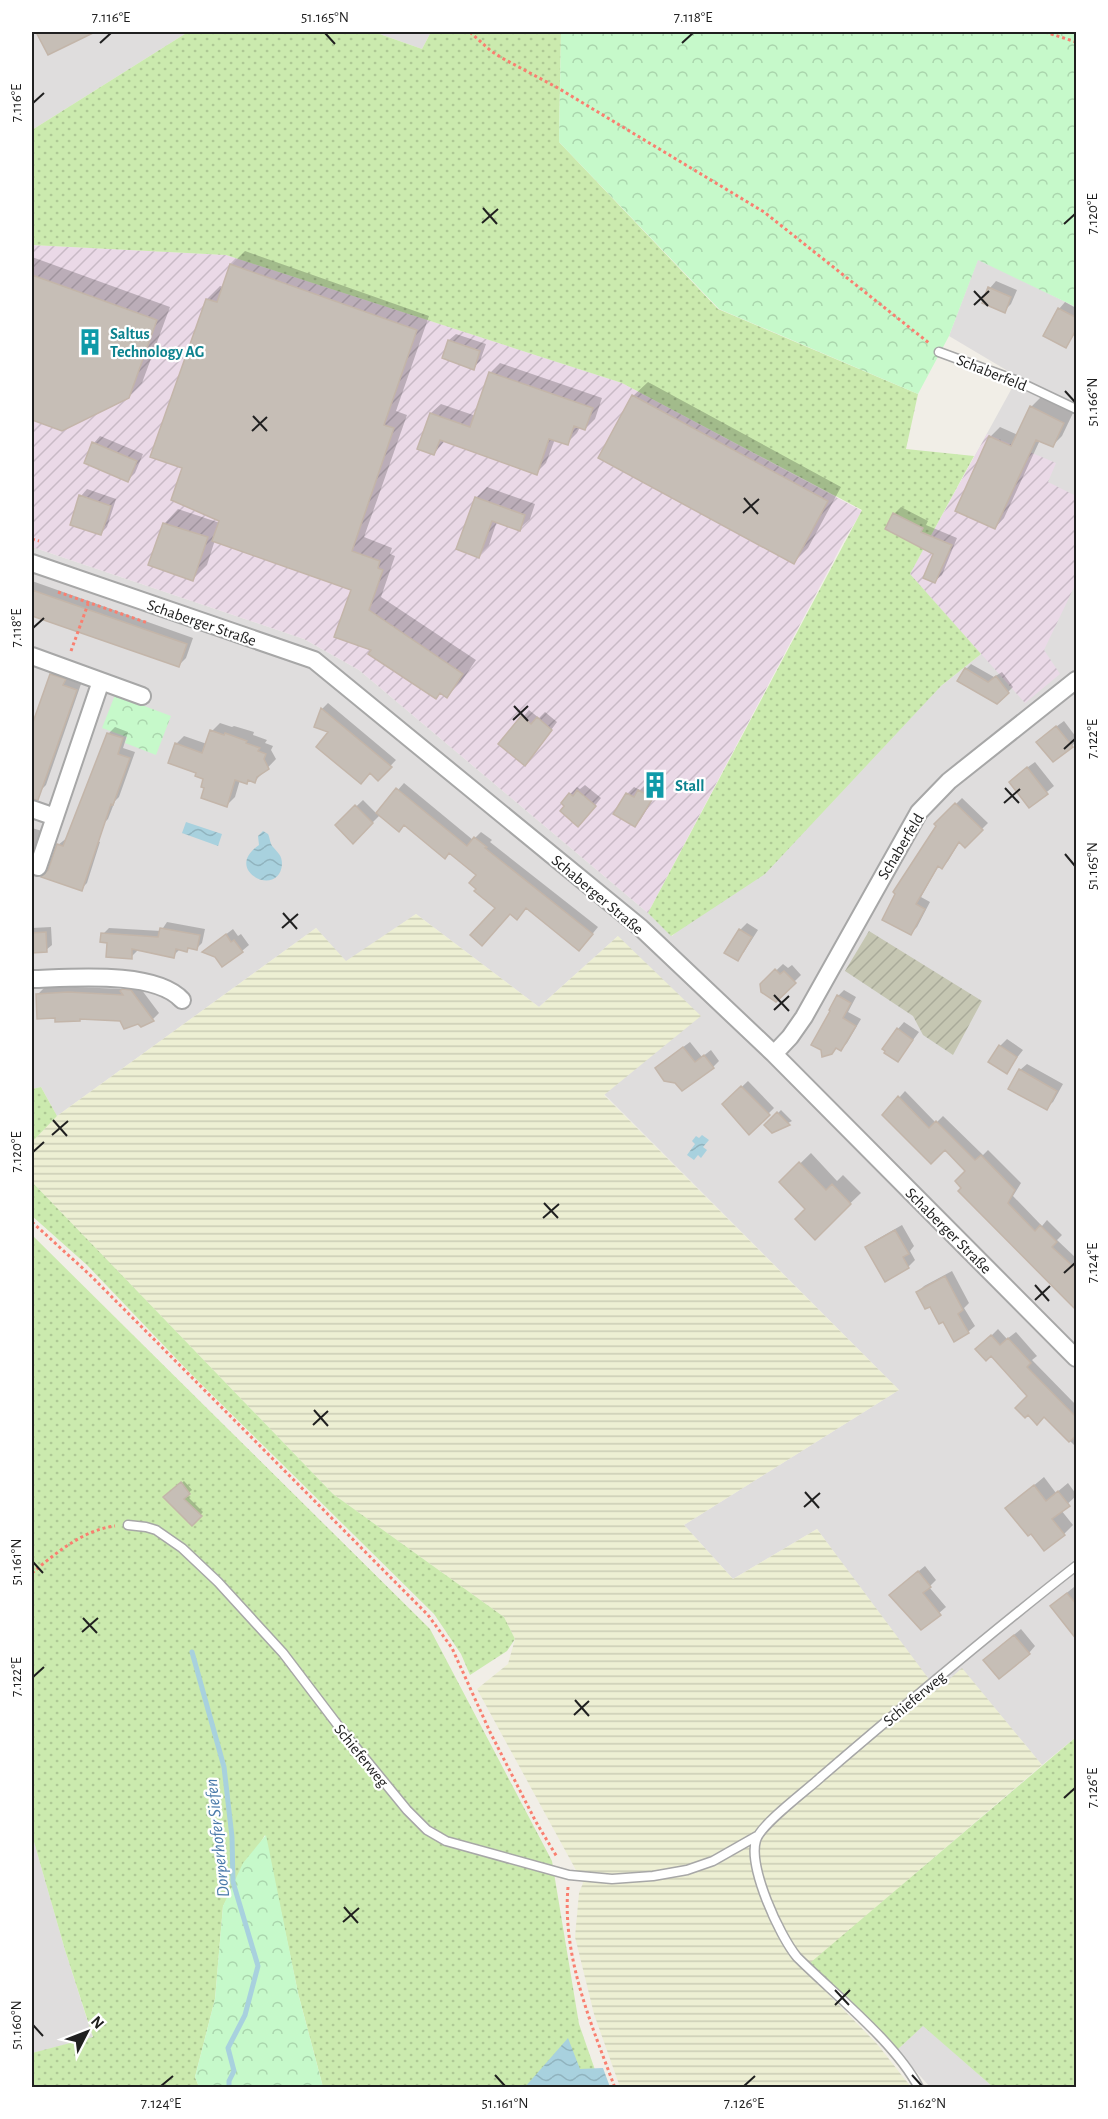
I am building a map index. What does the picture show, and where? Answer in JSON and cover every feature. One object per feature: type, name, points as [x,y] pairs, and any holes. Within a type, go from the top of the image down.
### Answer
[{"type":"street","name":"Schaberger Straße","points":[[32,563],[314,660],[641,928],[774,1054],[1077,1358]]},
{"type":"street","points":[[32,656],[142,696]]},
{"type":"street","name":"Schaberfeld","points":[[774,1054],[804,1017],[919,812],[949,781],[1077,680]]},
{"type":"street","points":[[38,867],[101,681]]},
{"type":"street","points":[[32,808],[55,817]]},
{"type":"street","points":[[32,979],[102,978],[142,981],[171,990],[182,1000]]},
{"type":"lane","name":"Schaberfeld","points":[[939,352],[1015,380],[1077,409]]},
{"type":"lane","name":"Schieferweg","points":[[128,1525],[152,1528],[167,1536],[218,1582],[283,1653],[373,1769],[427,1830],[460,1846],[569,1875],[612,1879],[674,1873],[713,1861],[757,1836],[780,1813],[937,1677],[1077,1566]]},
{"type":"lane","points":[[757,1836],[755,1848],[762,1885],[771,1912],[788,1946],[885,2044],[913,2077],[919,2088]]},
{"type":"path","points":[[470,32],[502,58],[558,88],[764,212],[939,352]]},
{"type":"path","points":[[1045,32],[1077,42]]},
{"type":"path","points":[[32,539],[39,541]]},
{"type":"path","points":[[50,589],[153,625]]},
{"type":"path","points":[[65,667],[88,604]]},
{"type":"path","points":[[32,1222],[89,1274],[428,1615],[452,1648],[480,1713],[536,1822],[569,1875],[566,1915],[571,1955],[615,2088]]},
{"type":"path","points":[[32,1573],[67,1546],[92,1532],[103,1528],[128,1525]]},
{"type":"shaded area","points":[[32,32],[188,32],[32,130]]},
{"type":"shaded area","points":[[374,32],[431,32],[422,49]]},
{"type":"shaded area","points":[[32,245],[226,255],[622,383],[862,511],[846,537],[648,913],[359,670],[304,639],[32,547]]},
{"type":"shaded area","points":[[978,259],[1076,307],[1076,1737],[1042,1765],[962,1669],[937,1691],[817,1529],[733,1579],[684,1525],[899,1390],[604,1094],[618,936],[539,1007],[416,914],[346,962],[316,928],[57,1116],[41,1087],[32,1089],[32,547],[304,639],[359,670],[648,913],[672,936],[941,686],[981,654],[910,574],[1018,377],[949,336]]},
{"type":"shaded area","points":[[987,434],[1056,463],[1048,482],[1076,496],[1076,583],[1044,650],[1060,674],[1025,703],[910,574]]},
{"type":"shaded area","points":[[416,914],[539,1007],[618,936],[701,1016],[604,1095],[899,1390],[684,1525],[733,1579],[817,1529],[937,1690],[962,1668],[1042,1765],[804,1969],[878,2045],[911,2087],[620,2087],[594,2014],[575,1937],[579,1893],[583,1883],[477,1689],[508,1664],[515,1639],[504,1617],[333,1494],[32,1182],[32,1142],[57,1116],[316,928],[346,961]]},
{"type":"shaded area","points":[[869,931],[982,1001],[953,1055],[923,1035],[913,1016],[845,971]]},
{"type":"shaded area","points":[[32,1835],[93,2038],[32,2053]]},
{"type":"shaded area","points":[[923,2025],[993,2087],[930,2087],[897,2050]]},
{"type":"green space","points":[[188,32],[374,32],[422,49],[431,32],[561,32],[559,142],[718,309],[918,394],[906,449],[974,456],[910,574],[981,654],[941,686],[765,874],[671,936],[648,913],[862,510],[622,383],[226,255],[32,245],[32,130]]},
{"type":"green space","points":[[561,32],[1076,32],[1076,307],[978,260],[949,336],[918,394],[719,309],[559,142]]},
{"type":"green space","points":[[115,695],[171,716],[156,755],[125,743],[127,737],[102,728]]},
{"type":"green space","points":[[41,1087],[57,1116],[32,1142],[32,1089]]},
{"type":"green space","points":[[32,1182],[333,1494],[504,1617],[515,1639],[507,1651],[470,1675],[461,1654],[434,1614],[192,1375],[87,1265],[32,1216]]},
{"type":"green space","points":[[32,1235],[430,1629],[552,1861],[579,2024],[601,2087],[323,2087],[298,1993],[265,1835],[223,1906],[215,1999],[195,2077],[199,2087],[32,2087],[32,2053],[93,2037],[32,1835]]},
{"type":"green space","points":[[1076,1737],[1076,2087],[993,2087],[923,2026],[897,2050],[810,1963]]},
{"type":"green space","points":[[266,1835],[298,1993],[323,2087],[199,2087],[195,2077],[215,1999],[223,1906],[243,1863]]},
{"type":"water","points":[[186,822],[222,834],[218,846],[182,833]]},
{"type":"water","points":[[263,831],[268,834],[271,844],[282,861],[279,874],[272,879],[264,880],[249,872],[246,864],[249,855],[259,845],[258,836]]},
{"type":"water","points":[[702,1135],[709,1140],[703,1147],[707,1150],[701,1158],[698,1155],[694,1160],[687,1155],[695,1144],[692,1141],[696,1136],[699,1138]]},
{"type":"water","points":[[568,2038],[580,2069],[603,2068],[610,2087],[525,2087]]},
{"type":"building","points":[[36,32],[95,32],[48,55]]},
{"type":"building","points":[[230,264],[417,330],[384,425],[394,428],[352,551],[380,561],[378,568],[383,570],[369,610],[463,674],[447,698],[440,693],[436,699],[368,654],[371,650],[334,637],[351,590],[212,541],[219,521],[171,500],[182,468],[150,457],[206,299],[217,302]]},
{"type":"building","name":"Saltus Technology AG","points":[[32,275],[157,320],[129,398],[62,431],[32,420]]},
{"type":"building","points":[[988,287],[1011,297],[1005,313],[982,303]]},
{"type":"building","points":[[1058,308],[1077,318],[1077,328],[1066,348],[1043,336]]},
{"type":"building","points":[[448,340],[480,351],[474,370],[442,358]]},
{"type":"building","points":[[489,372],[593,408],[585,430],[574,426],[568,445],[549,439],[537,475],[440,440],[434,455],[417,449],[430,413],[470,427]]},
{"type":"building","points":[[632,395],[828,501],[794,564],[598,458]]},
{"type":"building","points":[[1030,406],[1064,423],[1053,447],[1036,440],[995,529],[955,511],[989,436],[1011,446]]},
{"type":"building","points":[[92,442],[137,461],[128,482],[84,463]]},
{"type":"building","points":[[79,495],[111,506],[101,535],[70,525]]},
{"type":"building","points":[[475,497],[525,515],[520,531],[492,521],[479,558],[456,549]]},
{"type":"building","points":[[893,513],[923,528],[921,532],[952,545],[935,583],[923,578],[933,554],[885,529]]},
{"type":"building","points":[[163,523],[208,537],[193,581],[148,565]]},
{"type":"building","points":[[32,590],[187,644],[179,667],[32,616]]},
{"type":"building","points":[[965,668],[988,682],[996,676],[1009,693],[997,704],[957,681]]},
{"type":"building","points":[[50,674],[66,679],[63,685],[77,690],[38,800],[32,799],[32,725]]},
{"type":"building","points":[[321,708],[392,767],[378,781],[370,773],[361,784],[316,747],[328,732],[314,727]]},
{"type":"building","points":[[521,716],[531,724],[537,717],[552,730],[525,766],[498,744]]},
{"type":"building","points":[[1056,726],[1073,747],[1053,762],[1036,742]]},
{"type":"building","points":[[210,730],[247,741],[246,743],[260,748],[258,751],[266,754],[264,759],[269,769],[257,777],[255,783],[248,780],[247,784],[235,780],[227,807],[201,798],[204,788],[201,787],[203,779],[195,776],[196,773],[168,763],[175,743],[202,753]]},
{"type":"building","points":[[107,733],[123,738],[118,754],[130,758],[113,805],[111,804],[82,891],[41,877],[48,870],[57,844],[63,846]]},
{"type":"building","points":[[1027,767],[1048,794],[1029,808],[1009,782]]},
{"type":"building","points":[[396,788],[467,846],[474,837],[593,934],[579,951],[526,908],[517,920],[510,914],[482,946],[470,935],[495,908],[474,891],[476,889],[469,883],[476,875],[449,853],[445,859],[404,825],[399,832],[376,813]]},
{"type":"building","points":[[577,790],[596,806],[578,827],[560,811],[564,806],[561,803],[569,793],[573,796]]},
{"type":"building","points":[[638,790],[653,798],[635,827],[613,814],[626,793],[634,797]]},
{"type":"building","points":[[955,803],[983,830],[965,848],[959,842],[942,869],[938,866],[916,904],[925,909],[911,935],[882,920],[895,894],[893,892],[936,826],[934,824]]},
{"type":"building","points":[[355,805],[373,823],[353,844],[335,825]]},
{"type":"building","points":[[160,928],[200,935],[197,950],[188,948],[187,952],[176,949],[174,958],[132,949],[132,959],[106,957],[107,943],[100,942],[101,933],[158,937]]},
{"type":"building","points":[[739,929],[752,937],[738,961],[724,953]]},
{"type":"building","points":[[46,932],[47,952],[32,953],[32,933]]},
{"type":"building","points":[[226,934],[231,942],[234,940],[243,952],[222,967],[215,957],[202,952]]},
{"type":"building","points":[[775,969],[780,974],[784,971],[796,983],[776,1002],[761,992],[760,984]]},
{"type":"building","points":[[122,989],[131,990],[154,1021],[141,1027],[138,1024],[124,1029],[120,1021],[80,1019],[80,1021],[55,1022],[55,1018],[37,1019],[36,994],[68,992],[123,995],[120,991]]},
{"type":"building","points":[[837,995],[851,1003],[843,1018],[856,1026],[841,1051],[836,1048],[832,1054],[822,1057],[821,1050],[811,1045]]},
{"type":"building","points":[[897,1028],[913,1040],[898,1062],[884,1053],[882,1049]]},
{"type":"building","points":[[999,1045],[1017,1057],[1007,1074],[988,1062]]},
{"type":"building","points":[[683,1047],[695,1062],[704,1055],[714,1068],[682,1091],[675,1083],[664,1081],[655,1068]]},
{"type":"building","points":[[1019,1069],[1057,1091],[1047,1110],[1008,1089]]},
{"type":"building","points":[[741,1086],[770,1115],[749,1135],[722,1104]]},
{"type":"building","points":[[898,1096],[929,1128],[936,1121],[975,1160],[981,1155],[1015,1190],[1008,1203],[1035,1231],[1040,1225],[1057,1242],[1052,1247],[1077,1270],[1077,1311],[958,1191],[961,1188],[955,1181],[965,1171],[945,1150],[931,1164],[882,1115]]},
{"type":"building","points":[[777,1112],[790,1125],[772,1133],[764,1125]]},
{"type":"building","points":[[799,1162],[826,1190],[832,1184],[851,1204],[815,1240],[795,1219],[805,1209],[779,1182]]},
{"type":"building","points":[[895,1230],[909,1254],[903,1257],[909,1268],[885,1282],[865,1247]]},
{"type":"building","points":[[945,1276],[963,1310],[958,1314],[969,1333],[954,1342],[943,1322],[939,1324],[930,1307],[925,1309],[916,1292]]},
{"type":"building","points":[[991,1335],[1000,1345],[1008,1338],[1031,1363],[1027,1367],[1077,1418],[1077,1435],[1069,1442],[1044,1417],[1037,1425],[1028,1415],[1025,1418],[1015,1408],[1027,1396],[991,1356],[986,1361],[975,1349]]},
{"type":"building","points":[[181,1482],[190,1494],[184,1499],[202,1516],[192,1526],[163,1497]]},
{"type":"building","points":[[1034,1485],[1046,1501],[1058,1491],[1070,1506],[1052,1519],[1065,1535],[1044,1551],[1005,1508]]},
{"type":"building","points":[[918,1571],[931,1587],[923,1593],[941,1615],[921,1630],[889,1595]]},
{"type":"building","points":[[1067,1593],[1077,1605],[1077,1640],[1050,1606]]},
{"type":"building","points":[[1014,1635],[1030,1654],[999,1679],[983,1660]]},
{"type":"waterway","name":"Dorperhofer Siefen","points":[[192,1652],[224,1767],[232,1837],[233,1882],[258,1966],[245,2015],[228,2048],[234,2071],[229,2081],[229,2088]]},
{"type":"place","name":"Saltus Technology AG","points":[[90,342]]},
{"type":"place","name":"Stall","points":[[655,785]]}]
